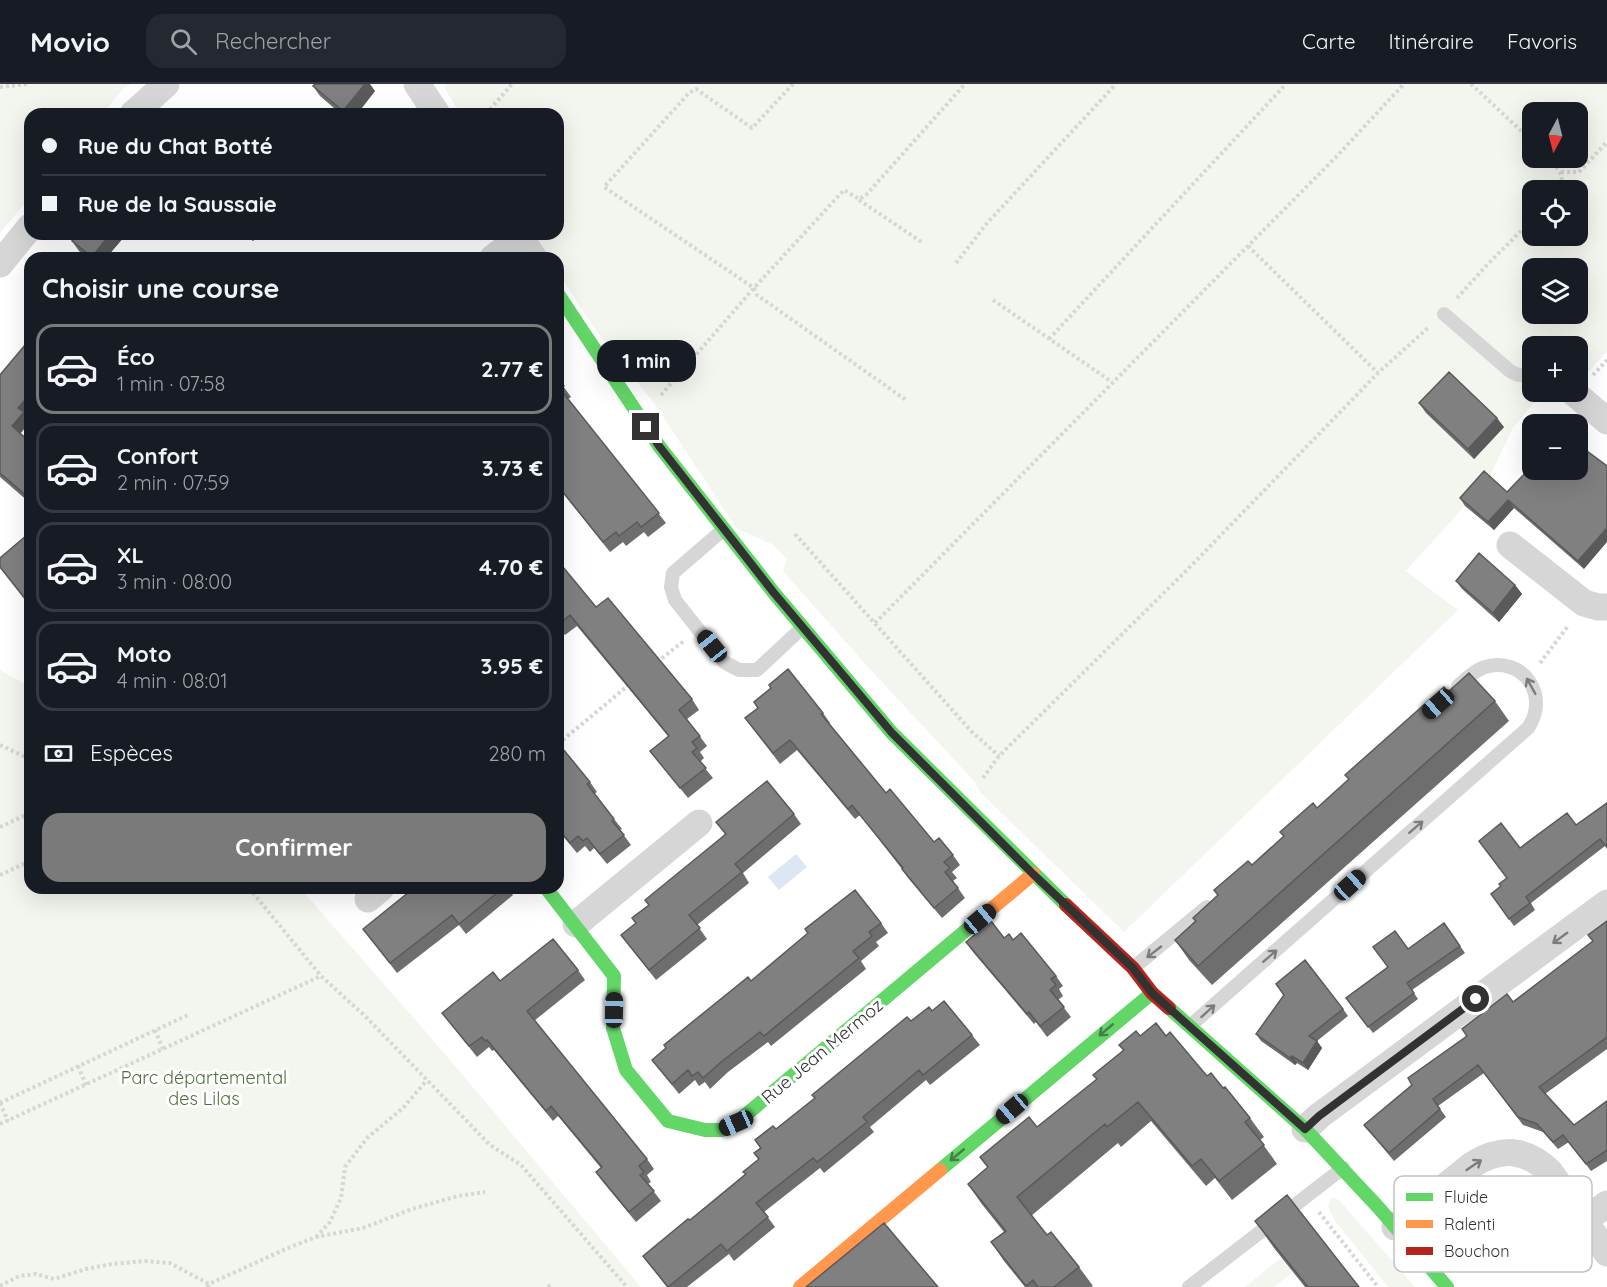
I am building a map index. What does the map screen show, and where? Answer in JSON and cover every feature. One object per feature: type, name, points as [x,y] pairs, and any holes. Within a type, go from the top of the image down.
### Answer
[{"type":"street","points":[[140,108],[166,84]]},
{"type":"street","points":[[417,84],[433,108]]},
{"type":"street","points":[[0,264],[24,234]]},
{"type":"street","points":[[505,252],[524,243]]},
{"type":"street","points":[[564,303],[659,446],[803,627],[892,733],[1033,874],[1133,968],[1152,993],[1305,1129],[1394,1226]]},
{"type":"street","points":[[1585,402],[1607,421]]},
{"type":"street","points":[[1510,545],[1596,605]]},
{"type":"street","points":[[576,924],[699,823]]},
{"type":"street","name":"Rue Jean Mermoz","points":[[551,894],[614,976],[613,1028],[626,1070],[668,1121],[705,1130],[722,1130],[736,1123],[1033,874]]},
{"type":"street","points":[[1305,1129],[1319,1116],[1607,903]]},
{"type":"street","points":[[800,1287],[1152,993]]},
{"type":"street","points":[[1458,1176],[1485,1157],[1500,1153],[1518,1153],[1540,1163],[1553,1176]]},
{"type":"street","points":[[1592,1215],[1607,1204]]},
{"type":"street","points":[[1592,1230],[1607,1253]]},
{"type":"street","points":[[1434,1272],[1447,1287]]},
{"type":"lane","points":[[1444,314],[1510,371],[1522,375]]},
{"type":"lane","points":[[724,529],[673,573],[671,587],[675,600],[724,662],[739,670],[757,670],[803,627]]},
{"type":"lane","points":[[1190,1026],[1528,728],[1533,721],[1537,698],[1528,679],[1515,669],[1501,666],[1486,667],[1473,673],[1447,696]]},
{"type":"lane","points":[[1133,968],[1219,896]]},
{"type":"lane","points":[[1189,1287],[1343,1168]]},
{"type":"path","points":[[0,87],[28,84]]},
{"type":"path","points":[[491,108],[512,84]]},
{"type":"path","points":[[792,84],[753,128],[696,89],[689,93],[604,187],[754,288],[757,295],[906,400]]},
{"type":"path","points":[[859,199],[866,195],[965,84]]},
{"type":"path","points":[[956,263],[988,222],[1116,84]]},
{"type":"path","points":[[1048,339],[1286,84]]},
{"type":"path","points":[[875,623],[1336,157],[1404,84]]},
{"type":"path","points":[[1471,84],[1522,132]]},
{"type":"path","points":[[1561,172],[1580,171],[1607,142]]},
{"type":"path","points":[[1557,168],[1561,172],[1562,180]]},
{"type":"path","points":[[660,395],[844,190],[923,243]]},
{"type":"path","points":[[981,780],[999,756],[1189,568],[1378,373],[1444,314],[1466,287],[1522,230]]},
{"type":"path","points":[[1248,246],[1378,373]]},
{"type":"path","points":[[993,300],[1112,382]]},
{"type":"path","points":[[795,534],[971,731],[999,756]]},
{"type":"path","points":[[1528,679],[1596,605]]},
{"type":"path","points":[[655,664],[699,630]]},
{"type":"path","points":[[564,739],[637,678]]},
{"type":"path","points":[[0,745],[24,756]]},
{"type":"path","points":[[0,827],[24,816]]},
{"type":"path","points":[[0,875],[24,864]]},
{"type":"path","points":[[254,894],[321,976],[366,1017],[490,1145],[521,1165],[627,1287]]},
{"type":"path","points":[[0,1124],[321,976]]},
{"type":"path","points":[[8,1121],[0,1103],[190,1014]]},
{"type":"path","points":[[155,1030],[163,1049]]},
{"type":"path","points":[[77,1066],[86,1085]]},
{"type":"path","points":[[316,1237],[330,1222],[341,1198],[345,1167],[367,1138],[403,1108],[427,1080]]},
{"type":"path","points":[[0,1286],[19,1276],[36,1274],[54,1279],[86,1269],[146,1261],[170,1263],[208,1286],[316,1237],[363,1228],[412,1209],[458,1196],[486,1192]]},
{"type":"path","points":[[1307,1197],[1378,1287]]},
{"type":"green space","points":[[0,84],[131,84],[124,88],[107,108],[24,108],[24,204],[0,233]]},
{"type":"green space","points":[[446,84],[1607,84],[1607,351],[1588,373],[1588,336],[1522,336],[1522,402],[1534,402],[1522,414],[1512,429],[1489,479],[1406,571],[1458,610],[1124,932],[979,791],[975,782],[867,666],[783,571],[787,559],[772,544],[737,529],[654,403],[590,323],[564,282],[564,252],[546,252],[539,240],[564,240],[564,108],[456,108],[444,87]]},
{"type":"green space","name":"Parc départemental des Lilas","points":[[0,670],[24,684],[24,894],[305,894],[439,1047],[641,1287],[0,1287]]},
{"type":"green space","points":[[1330,1199],[1339,1200],[1394,1263],[1394,1272],[1402,1272],[1415,1287],[1388,1287],[1336,1222],[1328,1207]]},
{"type":"green space","points":[[1282,1257],[1293,1272],[1274,1287],[1245,1287]]},
{"type":"shaded area","points":[[796,854],[807,867],[779,890],[768,877]]},
{"type":"building","points":[[315,84],[365,84],[345,108],[339,108],[313,86]]},
{"type":"building","points":[[105,240],[96,252],[86,252],[72,241]]},
{"type":"building","points":[[24,346],[24,401],[18,408],[24,412],[12,426],[24,437],[24,494],[0,473],[0,375]]},
{"type":"building","points":[[1449,372],[1497,418],[1468,449],[1419,403]]},
{"type":"building","points":[[564,394],[659,513],[641,527],[637,522],[619,536],[616,532],[603,542],[564,493]]},
{"type":"building","points":[[1588,452],[1607,466],[1607,528],[1578,561],[1508,500],[1488,522],[1460,498],[1484,471],[1507,492],[1522,476],[1522,480],[1588,480]]},
{"type":"building","points":[[24,538],[24,597],[0,567],[0,558]]},
{"type":"building","points":[[1479,553],[1515,585],[1493,613],[1456,581]]},
{"type":"building","points":[[564,568],[596,607],[608,598],[692,699],[679,710],[700,736],[692,742],[697,748],[692,752],[706,768],[680,788],[650,751],[669,736],[570,615],[564,620]]},
{"type":"building","points":[[788,669],[823,713],[821,714],[886,793],[890,789],[934,842],[939,838],[953,855],[944,862],[950,868],[945,872],[958,888],[934,908],[852,805],[848,809],[790,740],[773,753],[745,718],[758,708],[754,702]]},
{"type":"building","points":[[1469,673],[1495,701],[1198,966],[1175,940],[1196,921],[1193,918],[1218,895],[1214,890],[1248,861],[1252,865],[1284,836],[1280,832],[1313,803],[1317,808],[1349,779],[1345,775],[1444,687],[1448,692]]},
{"type":"building","points":[[564,750],[590,782],[587,784],[624,835],[600,854],[587,838],[583,841],[578,836],[570,843],[564,836]]},
{"type":"building","points":[[767,781],[794,814],[735,864],[742,872],[689,915],[700,928],[649,970],[621,935],[636,923],[632,918],[649,905],[645,900],[726,834],[716,822]]},
{"type":"building","points":[[1607,803],[1607,846],[1600,839],[1526,897],[1530,903],[1509,919],[1491,894],[1507,878],[1479,841],[1501,823],[1520,848],[1567,813],[1576,825]]},
{"type":"building","points":[[855,890],[881,923],[869,932],[872,936],[853,951],[859,958],[764,1036],[760,1032],[703,1078],[698,1072],[692,1076],[688,1070],[672,1084],[652,1060],[666,1048],[664,1045],[748,977],[751,981],[808,933],[805,929]]},
{"type":"building","points":[[407,894],[496,894],[459,924],[452,915],[390,963],[363,929]]},
{"type":"building","points":[[991,921],[1004,938],[1009,934],[1013,940],[1021,933],[1056,976],[1051,979],[1056,985],[1050,990],[1064,1007],[1040,1026],[1029,1012],[1027,1014],[966,942]]},
{"type":"building","points":[[1607,921],[1607,1037],[1539,1087],[1574,1125],[1607,1101],[1607,1150],[1586,1164],[1563,1135],[1553,1142],[1537,1124],[1518,1117],[1478,1065],[1433,1099],[1440,1109],[1389,1153],[1364,1125],[1412,1085],[1408,1078],[1467,1036],[1462,1029],[1507,994],[1513,1002],[1593,941],[1588,935]]},
{"type":"building","points":[[1444,923],[1460,946],[1407,983],[1414,993],[1368,1027],[1346,998],[1388,967],[1373,947],[1395,931],[1408,949]]},
{"type":"building","points":[[553,939],[578,970],[527,1011],[647,1159],[639,1166],[644,1172],[640,1175],[654,1191],[629,1212],[596,1172],[602,1167],[551,1106],[546,1111],[487,1040],[485,1041],[482,1037],[469,1046],[442,1013],[493,972],[500,981]]},
{"type":"building","points":[[1305,960],[1343,1009],[1309,1036],[1317,1041],[1303,1063],[1292,1056],[1290,1058],[1256,1034],[1284,995],[1276,984]]},
{"type":"building","points":[[944,1001],[972,1035],[923,1075],[919,1070],[863,1117],[867,1122],[817,1162],[813,1158],[756,1203],[768,1217],[727,1251],[721,1244],[668,1287],[643,1256],[746,1174],[743,1172],[759,1159],[754,1153],[761,1148],[755,1140],[773,1126],[776,1129],[815,1098],[812,1095],[907,1017],[911,1021],[929,1007],[932,1011]]},
{"type":"building","points":[[1156,1023],[1166,1036],[1170,1032],[1207,1076],[1211,1073],[1223,1088],[1225,1087],[1250,1118],[1245,1122],[1264,1145],[1219,1181],[1201,1159],[1192,1166],[1138,1102],[1107,1127],[1105,1124],[1017,1197],[1047,1235],[1051,1232],[1079,1267],[1054,1287],[1038,1287],[1033,1280],[1026,1286],[991,1242],[1006,1231],[968,1184],[988,1167],[980,1157],[1029,1117],[1037,1127],[1097,1079],[1093,1075],[1124,1050],[1119,1045],[1136,1031],[1140,1036]]},
{"type":"building","points":[[1287,1195],[1359,1287],[1308,1287],[1255,1221]]},
{"type":"building","points":[[884,1223],[938,1287],[806,1287]]},
{"type":"traffic: fast","points":[[564,303],[659,446],[774,593],[892,733],[1066,905]]},
{"type":"traffic: fast","points":[[551,894],[614,976],[613,1028],[626,1070],[668,1121],[705,1130],[722,1130],[736,1123],[971,926]]},
{"type":"traffic: fast","points":[[940,1170],[1152,993]]},
{"type":"traffic: fast","points":[[1169,1008],[1305,1129],[1394,1226]]},
{"type":"traffic: fast","points":[[1434,1272],[1447,1287]]},
{"type":"traffic: slow","points":[[971,926],[1033,874]]},
{"type":"traffic: slow","points":[[800,1287],[940,1170]]},
{"type":"traffic: jam","points":[[1066,905],[1133,968],[1152,993],[1169,1008]]},
{"type":"route","points":[[646,427],[774,593],[892,733],[1033,874],[1133,968],[1152,993],[1305,1129],[1319,1116],[1476,999]]}]
